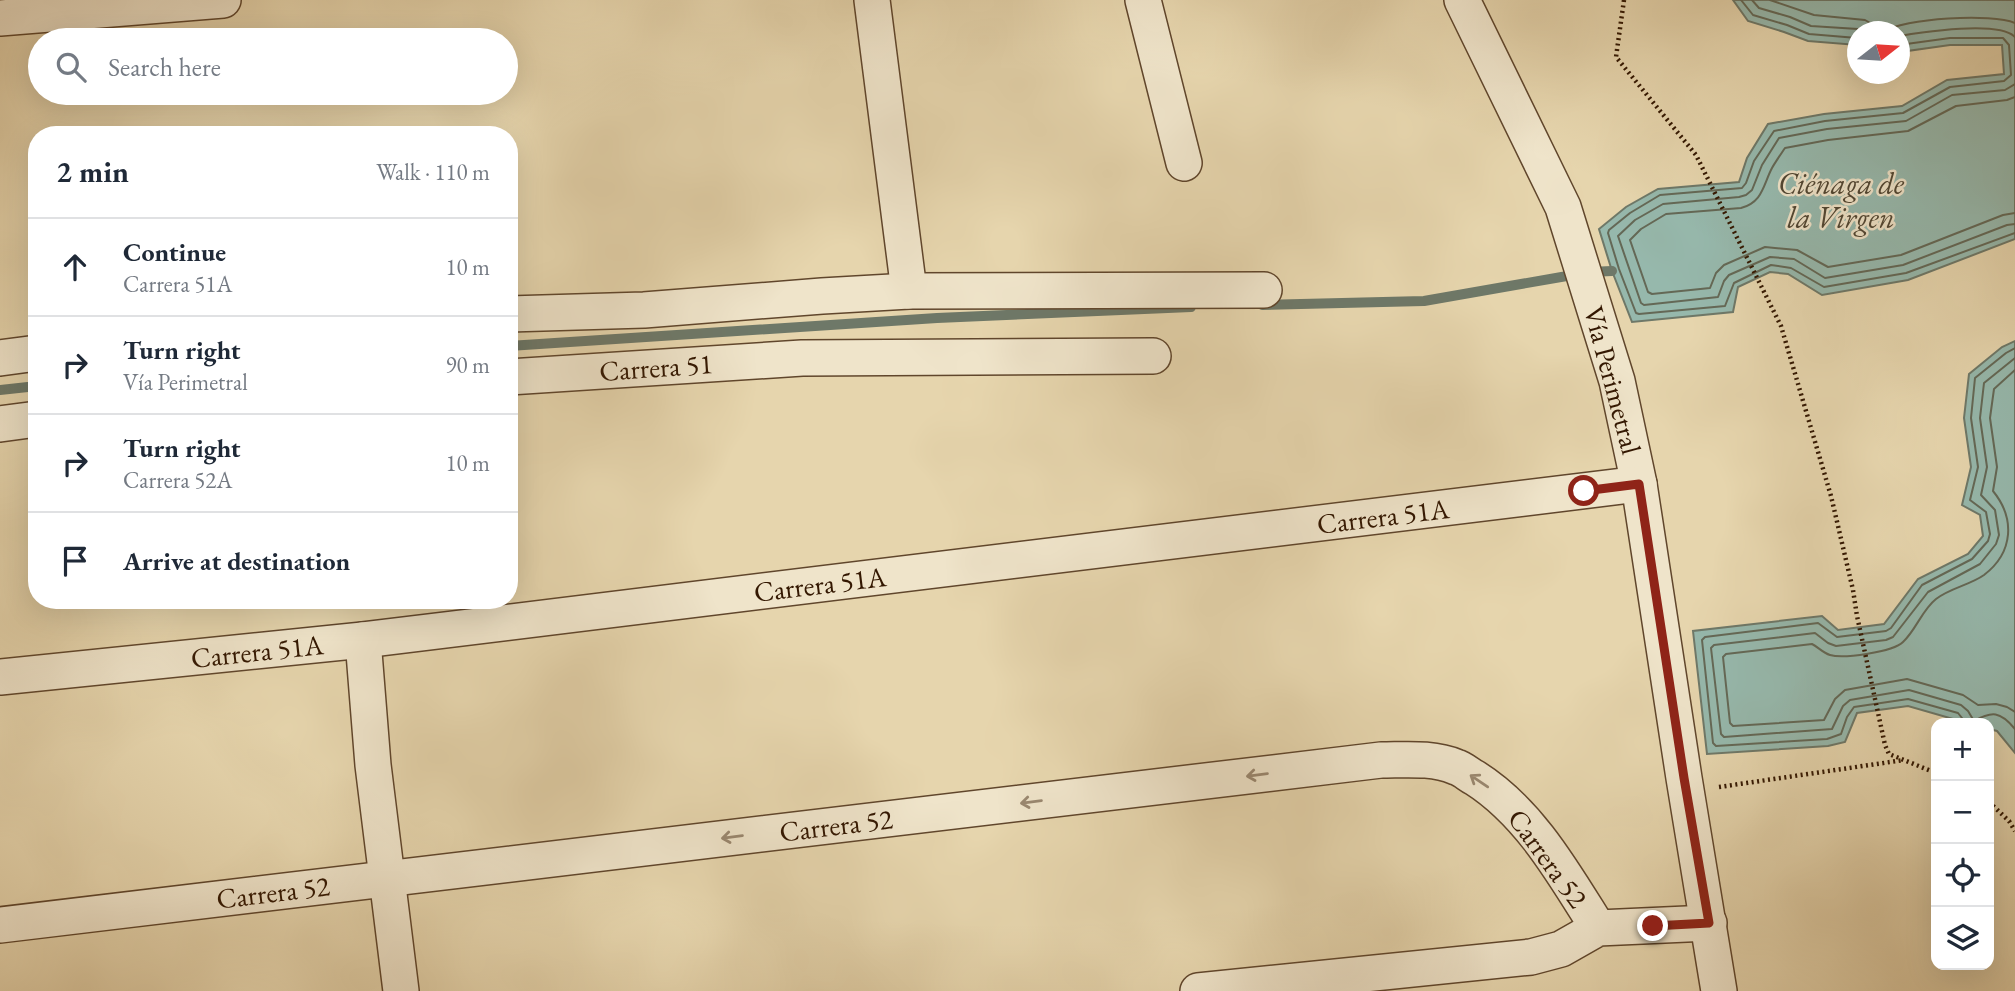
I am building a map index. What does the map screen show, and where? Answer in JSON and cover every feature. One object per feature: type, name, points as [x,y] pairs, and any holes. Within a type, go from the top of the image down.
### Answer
[{"type":"street","points":[[0,18],[223,0]]},
{"type":"street","points":[[872,0],[909,291]]},
{"type":"street","points":[[1143,0],[1184,163]]},
{"type":"street","name":"Vía Perimetral","points":[[1462,0],[1563,207],[1617,381],[1639,484],[1719,991]]},
{"type":"street","points":[[518,314],[644,310],[909,291],[1264,290]]},
{"type":"street","points":[[0,358],[28,354]]},
{"type":"street","name":"Carrera 51","points":[[518,376],[802,358],[1153,356]]},
{"type":"street","points":[[0,424],[28,420]]},
{"type":"street","name":"Carrera 51A","points":[[0,677],[363,640],[1639,484]]},
{"type":"street","points":[[363,640],[373,765],[401,991]]},
{"type":"street","name":"Carrera 52","points":[[0,925],[1367,762],[1424,760],[1456,767],[1510,804],[1542,842],[1598,928]]},
{"type":"street","points":[[1198,991],[1531,957],[1561,949],[1598,928],[1709,923]]},
{"type":"path","points":[[1624,0],[1616,57],[1696,155],[1781,326],[1831,496],[1853,590],[1880,728],[1889,754],[1931,771]]},
{"type":"path","points":[[1685,785],[1907,760]]},
{"type":"path","points":[[1994,807],[2015,831]]},
{"type":"water","name":"Ciénaga de la Virgen","points":[[1733,0],[2015,0],[2015,239],[1908,280],[1822,295],[1788,274],[1770,272],[1738,287],[1733,312],[1632,322],[1599,229],[1626,207],[1658,189],[1739,182],[1747,158],[1768,124],[1824,114],[1902,106],[1947,80],[2004,74],[2002,45],[1950,45],[1910,51],[1910,21],[1847,21],[1847,44],[1808,41],[1748,21]]},
{"type":"water","points":[[2015,341],[2015,753],[1994,730],[1994,718],[1950,718],[1908,706],[1857,713],[1845,742],[1828,746],[1707,754],[1693,631],[1822,616],[1838,630],[1884,624],[1918,579],[1968,554],[1983,536],[1980,515],[1962,505],[1971,467],[1964,418],[1969,374],[2002,347]]},
{"type":"waterway","points":[[1262,305],[1424,301],[1590,272],[1612,271]]},
{"type":"waterway","points":[[518,345],[937,318],[1191,307]]},
{"type":"waterway","points":[[0,390],[28,387]]},
{"type":"route","points":[[1584,491],[1639,484],[1709,923],[1653,926]]}]
